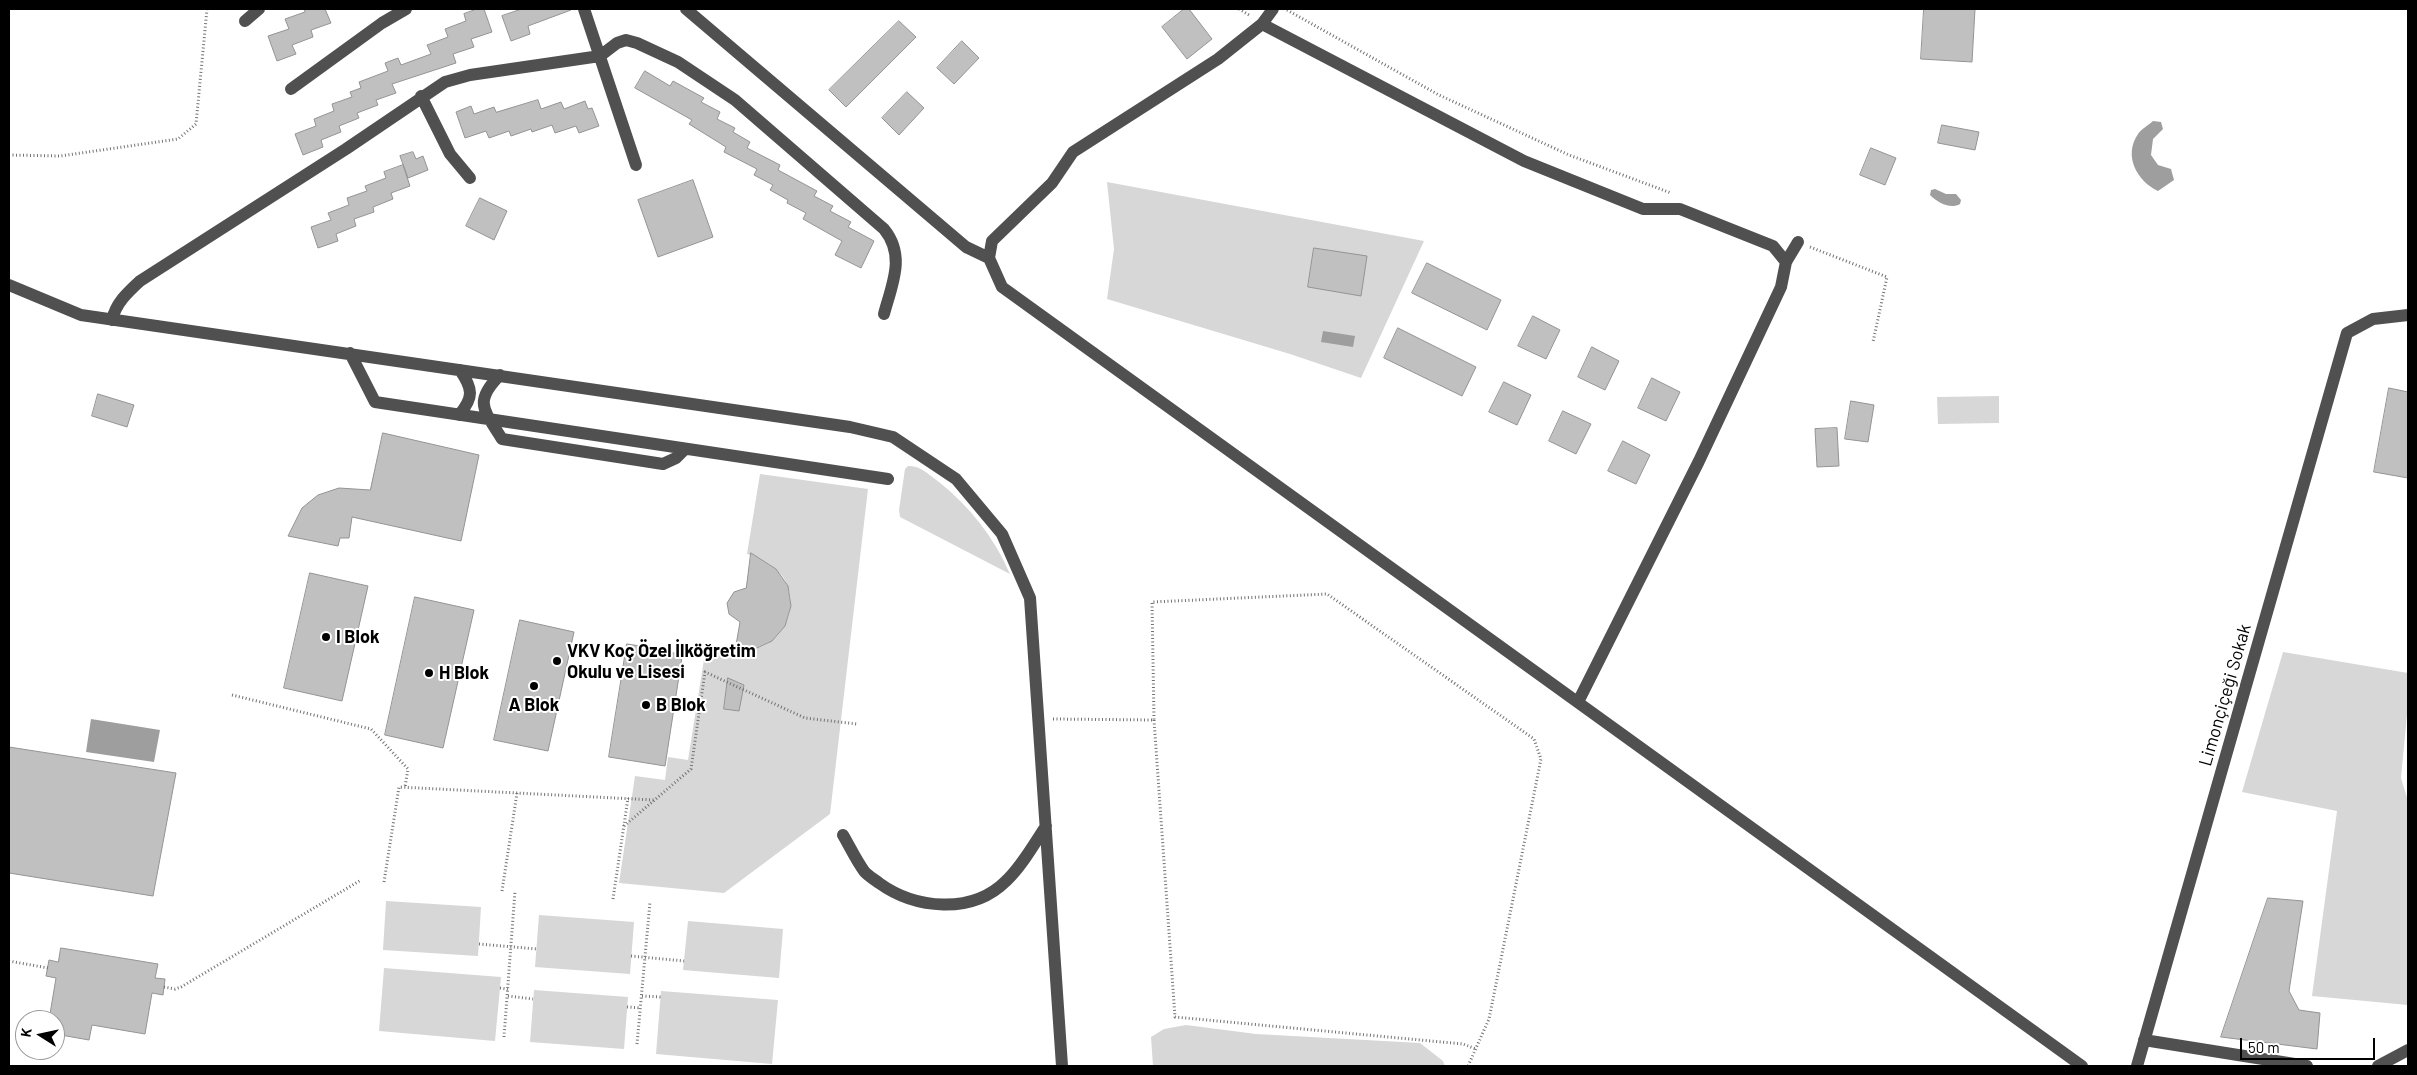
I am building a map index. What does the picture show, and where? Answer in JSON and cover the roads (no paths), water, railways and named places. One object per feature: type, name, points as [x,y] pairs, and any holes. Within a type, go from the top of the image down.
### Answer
[{"type":"street","points":[[245,21],[258,9]]},
{"type":"street","points":[[291,89],[382,22],[406,9]]},
{"type":"street","points":[[584,9],[636,165]]},
{"type":"street","points":[[686,9],[966,246],[990,258]]},
{"type":"street","points":[[1273,9],[1262,24],[1218,59],[1073,152],[1052,183],[992,240],[990,258],[1002,287],[2082,1066]]},
{"type":"street","points":[[1262,24],[1524,161],[1643,209],[1680,209],[1773,246],[1786,262]]},
{"type":"street","points":[[112,320],[114,310],[124,295],[140,281],[346,149],[433,88],[457,78],[600,56],[617,43],[626,40],[637,42],[678,62],[736,100],[884,229],[895,246],[897,265],[884,314]]},
{"type":"street","points":[[421,96],[450,154],[470,178]]},
{"type":"street","points":[[1578,702],[1704,453],[1781,288],[1786,262],[1798,242]]},
{"type":"street","points":[[9,285],[81,315],[500,375],[850,428],[893,437],[956,479],[1002,534],[1030,598],[1062,1066]]},
{"type":"street","name":"Limonçiçeği Sokak","points":[[2137,1066],[2347,333],[2372,319],[2408,315]]},
{"type":"street","points":[[350,353],[375,402],[888,479]]},
{"type":"street","points":[[459,414],[468,404],[471,392],[469,382],[460,370]]},
{"type":"street","points":[[500,375],[483,396],[484,405],[490,419],[502,439],[663,464],[676,458],[685,449]]},
{"type":"street","points":[[843,835],[865,872],[894,894],[920,903],[946,904],[971,900],[988,894],[1006,882],[1046,826]]},
{"type":"street","points":[[2144,1040],[2308,1066]]},
{"type":"street","points":[[2378,1066],[2408,1050]]},
{"type":"place","name":"I Blok","points":[[326,637]]},
{"type":"place","name":"VKV Koç Özel İlköğretim Okulu ve Lisesi","points":[[557,661]]},
{"type":"place","name":"H Blok","points":[[429,673]]},
{"type":"place","name":"A Blok","points":[[534,686]]},
{"type":"place","name":"B Blok","points":[[646,705]]}]
